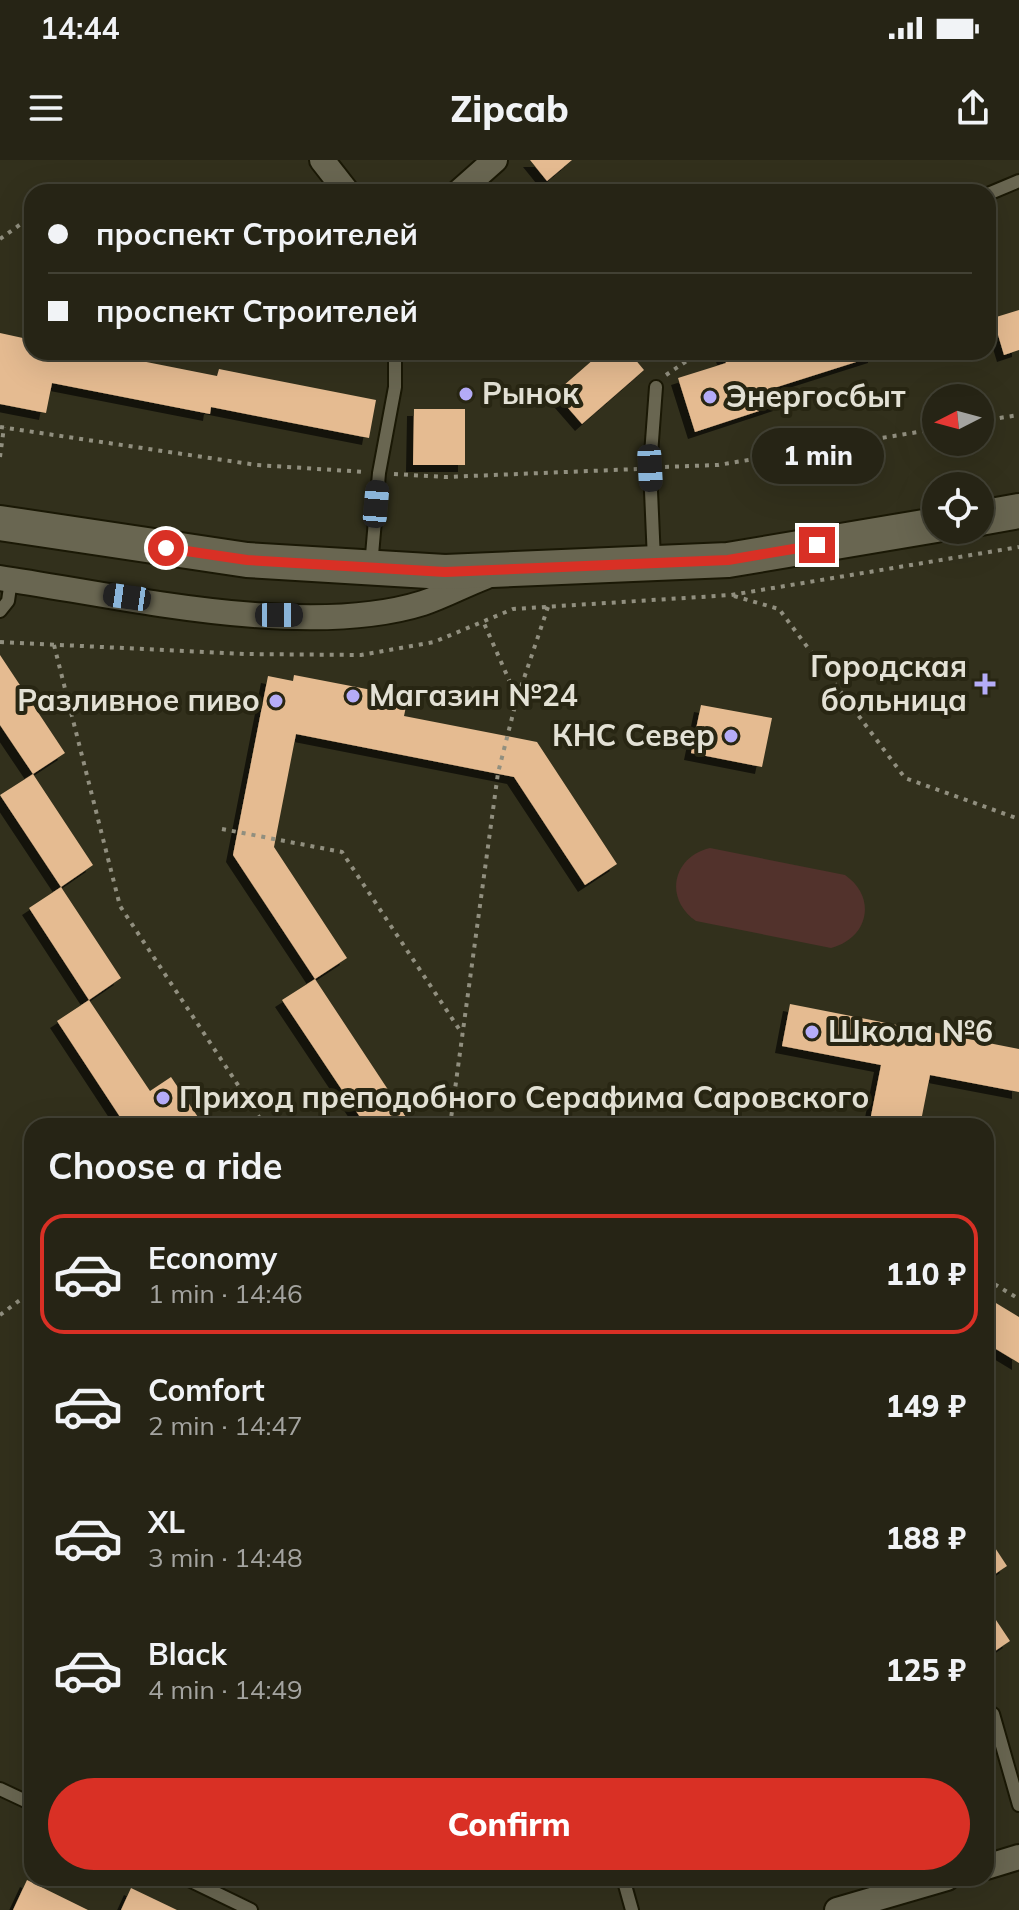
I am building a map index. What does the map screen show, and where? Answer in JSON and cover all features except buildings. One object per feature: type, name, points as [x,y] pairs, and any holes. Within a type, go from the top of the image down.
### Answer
[{"type":"street","points":[[322,160],[341,184]]},
{"type":"street","points":[[468,184],[495,160]]},
{"type":"street","points":[[994,515],[1019,511]]},
{"type":"street","points":[[0,523],[247,560],[445,572],[728,560],[922,527]]},
{"type":"street","points":[[5,579],[243,615],[357,615],[422,603],[501,570]]},
{"type":"street","points":[[994,1865],[1019,1857]]},
{"type":"street","points":[[837,1910],[920,1886]]},
{"type":"lane","points":[[996,191],[1019,181]]},
{"type":"lane","points":[[371,568],[379,473],[395,387],[395,360]]},
{"type":"lane","points":[[654,563],[650,468],[656,387]]},
{"type":"lane","points":[[0,611],[8,601],[5,579]]},
{"type":"lane","points":[[994,1718],[1019,1805]]},
{"type":"lane","points":[[0,1789],[24,1800]]},
{"type":"lane","points":[[202,1886],[251,1910]]},
{"type":"lane","points":[[625,1886],[632,1910]]},
{"type":"path","points":[[0,239],[24,222]]},
{"type":"path","points":[[656,387],[675,366],[686,360]]},
{"type":"path","points":[[994,419],[1019,415]]},
{"type":"path","points":[[0,457],[2,427],[257,465],[446,477],[718,465],[922,431]]},
{"type":"path","points":[[0,642],[245,654],[361,655],[434,642],[513,609],[731,595],[1019,547]]},
{"type":"path","points":[[731,595],[779,609],[905,778],[1019,819]]},
{"type":"path","points":[[451,1118],[498,773],[517,698],[548,607]]},
{"type":"path","points":[[483,621],[517,698]]},
{"type":"path","points":[[54,645],[120,906],[260,1118]]},
{"type":"path","points":[[222,829],[342,852],[463,1035]]},
{"type":"path","points":[[994,1284],[1019,1299]]},
{"type":"path","points":[[0,1315],[24,1297]]},
{"type":"shaded area","points":[[710,848],[845,875],[862,894],[865,905],[861,926],[844,943],[831,948],[696,921],[679,902],[677,880],[687,860]]},
{"type":"place","name":"Рынок","points":[[466,394]]},
{"type":"place","name":"Энергосбыт","points":[[710,397]]},
{"type":"place","name":"Городская больница","points":[[985,684]]},
{"type":"place","name":"Магазин №24","points":[[353,696]]},
{"type":"place","name":"Разливное пиво","points":[[276,701]]},
{"type":"place","name":"КНС Север","points":[[731,736]]},
{"type":"place","name":"Школа №6","points":[[812,1032]]},
{"type":"place","name":"Приход преподобного Серафима Саровского","points":[[163,1098]]},
{"type":"route","points":[[166,548],[247,560],[445,572],[728,560],[817,545]]}]
